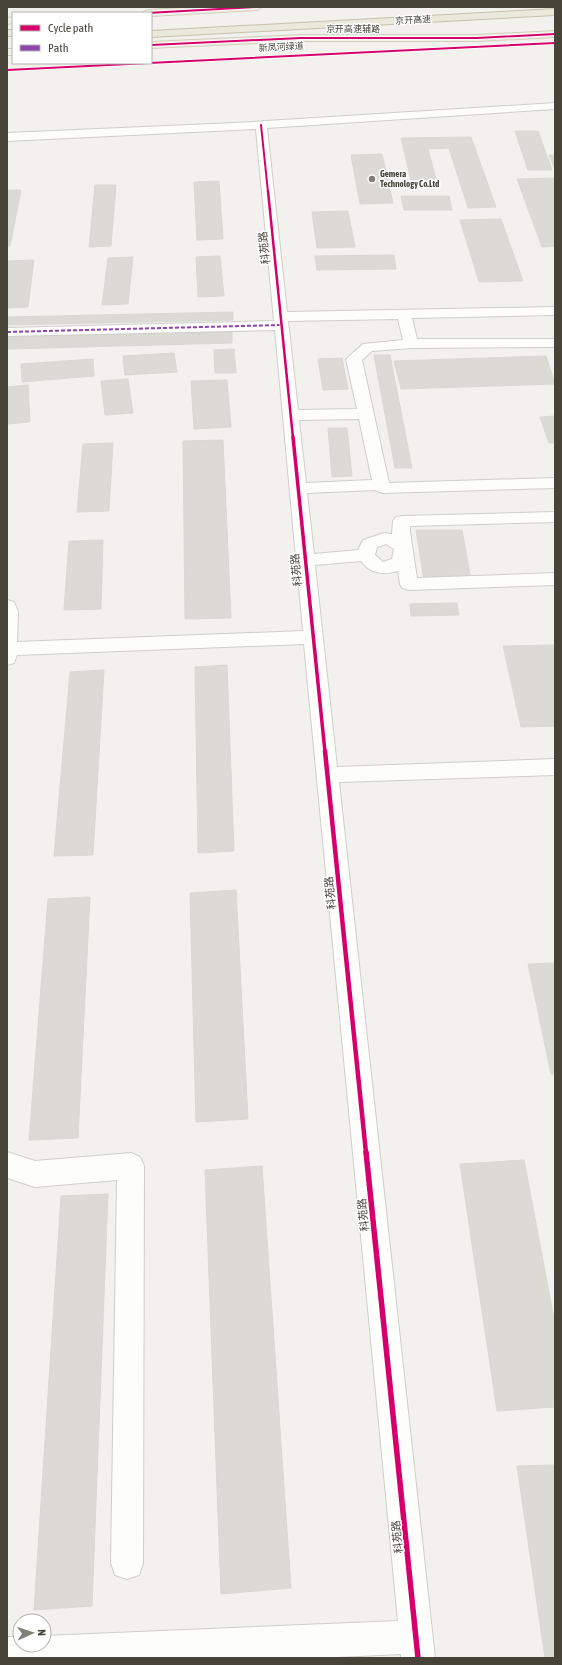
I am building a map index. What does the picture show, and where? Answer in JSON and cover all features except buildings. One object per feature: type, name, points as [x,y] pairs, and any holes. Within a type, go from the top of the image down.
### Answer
[{"type":"highway","name":"京开高速","points":[[152,34],[481,7]]},
{"type":"highway","name":"京开高速","points":[[152,25],[290,22],[555,12]]},
{"type":"highway","points":[[290,22],[313,15]]},
{"type":"highway","points":[[290,22],[478,30],[555,25]]},
{"type":"main road","points":[[152,13],[257,7]]},
{"type":"main road","name":"京开高速辅路","points":[[152,45],[301,38],[477,38],[555,34]]},
{"type":"street","points":[[7,137],[261,125],[555,106]]},
{"type":"street","name":"科苑路","points":[[261,125],[304,560],[417,1647]]},
{"type":"street","points":[[404,314],[411,344]]},
{"type":"street","points":[[7,332],[280,321],[404,314],[552,326]]},
{"type":"street","points":[[381,485],[354,359],[368,347],[411,344],[552,326]]},
{"type":"street","points":[[290,415],[366,414]]},
{"type":"street","points":[[297,488],[381,485],[382,488],[555,483]]},
{"type":"street","points":[[555,517],[402,521],[400,532],[409,584],[555,579]]},
{"type":"street","points":[[366,555],[370,544],[384,538],[394,540],[403,548]]},
{"type":"street","points":[[366,555],[373,565],[383,568],[394,568],[401,561],[403,548]]},
{"type":"street","points":[[304,560],[366,555]]},
{"type":"street","points":[[7,606],[9,612],[7,658]]},
{"type":"street","points":[[7,649],[313,637]]},
{"type":"street","points":[[327,775],[555,767]]},
{"type":"street","points":[[7,1165],[34,1174],[131,1166],[127,1564]]},
{"type":"street","points":[[7,1654],[417,1647]]},
{"type":"marked path","points":[[7,332],[281,325]]},
{"type":"cycle path","points":[[152,13],[257,7]]},
{"type":"cycle path","name":"新凤河绿道","points":[[152,45],[301,38],[477,38],[555,34]]},
{"type":"cycle path","name":"新凤河绿道","points":[[152,63],[555,43]]},
{"type":"cycle path","name":"新凤河绿道","points":[[7,70],[129,64]]},
{"type":"cycle path","points":[[261,125],[418,1658]]},
{"type":"place","name":"Gemera Technology Co.Ltd","points":[[372,179]]}]
